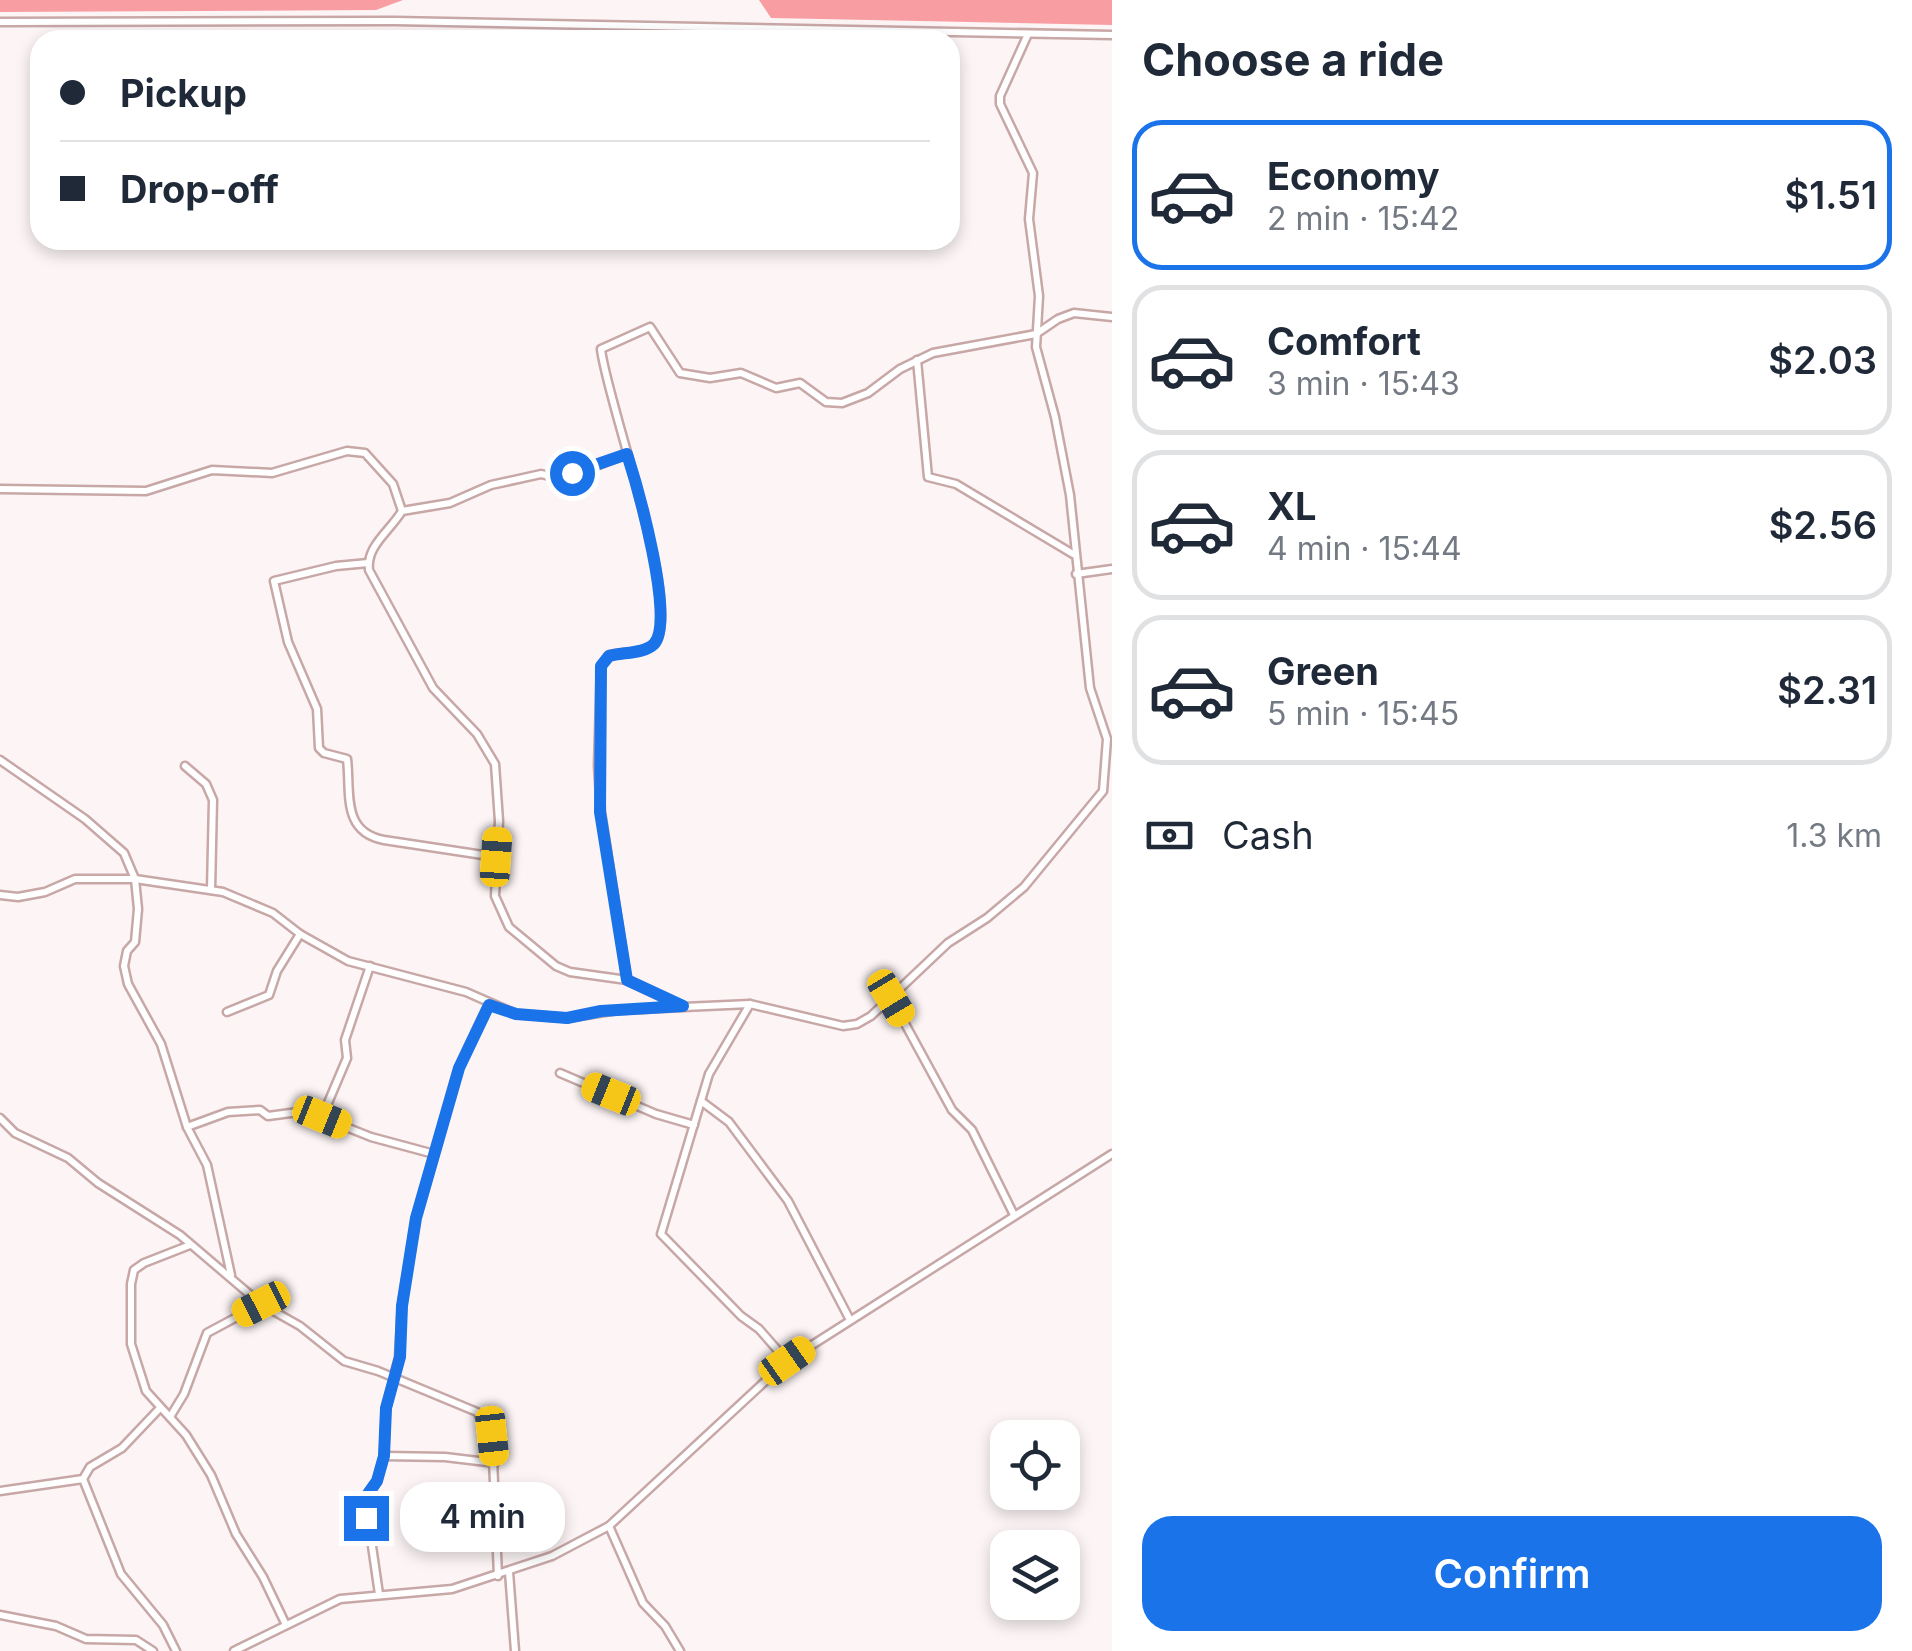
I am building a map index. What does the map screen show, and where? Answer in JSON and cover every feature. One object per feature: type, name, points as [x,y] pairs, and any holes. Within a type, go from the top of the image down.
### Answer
[{"type":"street","points":[[0,22],[376,21],[827,30]]},
{"type":"street","points":[[960,33],[1112,36]]},
{"type":"street","points":[[0,895],[18,897],[45,892],[75,879],[135,879],[211,890],[273,912],[300,934],[348,961],[466,992],[516,1014],[567,1018],[601,1011],[750,1004],[842,1026],[871,1016],[948,943],[1007,904],[1108,792],[1107,739],[1090,688],[1073,514],[1063,454],[1039,365],[1036,334],[1040,296],[1029,219],[1033,173],[1000,104],[1028,34]]},
{"type":"street","points":[[627,980],[600,812],[601,666],[609,656],[650,648],[656,642],[661,616],[649,527],[601,349],[646,328],[652,329],[680,373],[710,378],[742,373],[776,388],[800,383],[832,404],[862,396],[917,360],[944,350],[986,346],[1014,336],[1036,334],[1074,313],[1112,318]]},
{"type":"street","points":[[917,360],[928,476],[956,484],[1074,554]]},
{"type":"street","points":[[0,488],[146,492],[212,470],[272,473],[358,450],[365,452],[393,484],[402,512]]},
{"type":"street","points":[[627,454],[586,470],[491,484],[468,497],[402,512],[372,548],[368,564],[433,688],[488,748],[495,764],[495,896],[498,908],[516,935],[570,972],[627,980],[683,1006]]},
{"type":"street","points":[[368,564],[336,566],[274,581],[288,642],[317,709],[319,748],[347,760],[351,816],[368,834],[384,840],[496,857]]},
{"type":"street","points":[[1076,574],[1112,569]]},
{"type":"street","points":[[0,760],[124,853],[135,879],[138,909],[135,942],[124,966],[128,984],[160,1044],[187,1126],[207,1165],[231,1277]]},
{"type":"street","points":[[185,766],[206,784],[213,800],[211,890]]},
{"type":"street","points":[[227,1012],[269,995],[277,971],[300,934]]},
{"type":"street","points":[[322,1117],[346,1058],[345,1040],[370,966]]},
{"type":"street","points":[[891,998],[945,1100],[972,1130],[1014,1215]]},
{"type":"street","points":[[750,1004],[709,1074],[662,1234],[787,1361]]},
{"type":"street","points":[[379,1594],[364,1504],[377,1481],[384,1456],[386,1408],[394,1379],[416,1218],[459,1068],[489,1005]]},
{"type":"street","points":[[560,1073],[656,1114],[694,1125]]},
{"type":"street","points":[[701,1101],[729,1122],[788,1201],[850,1320]]},
{"type":"street","points":[[187,1126],[238,1111],[260,1110],[268,1116],[302,1110],[395,1145],[434,1154]]},
{"type":"street","points":[[0,1118],[15,1133],[68,1158],[98,1183],[192,1245],[261,1304],[300,1326],[344,1361],[477,1412],[492,1436],[498,1576]]},
{"type":"street","points":[[234,1651],[340,1599],[430,1592],[498,1576],[552,1556],[609,1526],[787,1361],[1112,1154]]},
{"type":"street","points":[[192,1245],[144,1263],[132,1274],[131,1344],[146,1391],[186,1434],[286,1625]]},
{"type":"street","points":[[170,1417],[184,1394],[207,1333],[261,1304]]},
{"type":"street","points":[[0,1491],[83,1478],[90,1467],[122,1448],[160,1408]]},
{"type":"street","points":[[384,1456],[495,1463]]},
{"type":"street","points":[[83,1478],[120,1574],[163,1625],[176,1651]]},
{"type":"street","points":[[609,1526],[642,1603],[680,1651]]},
{"type":"street","points":[[509,1572],[514,1651]]},
{"type":"street","points":[[0,1616],[56,1626],[86,1639],[136,1640],[153,1651]]},
{"type":"shaded area","points":[[0,0],[403,0],[376,10],[0,12]]},
{"type":"shaded area","points":[[759,0],[1112,0],[1112,25],[771,18]]},
{"type":"route","points":[[366,1518],[365,1498],[377,1481],[384,1456],[386,1408],[400,1357],[404,1286],[416,1218],[459,1068],[489,1005],[516,1014],[567,1018],[601,1011],[683,1006],[627,980],[600,812],[601,666],[609,656],[650,648],[660,631],[649,527],[627,454],[572,473]]}]
